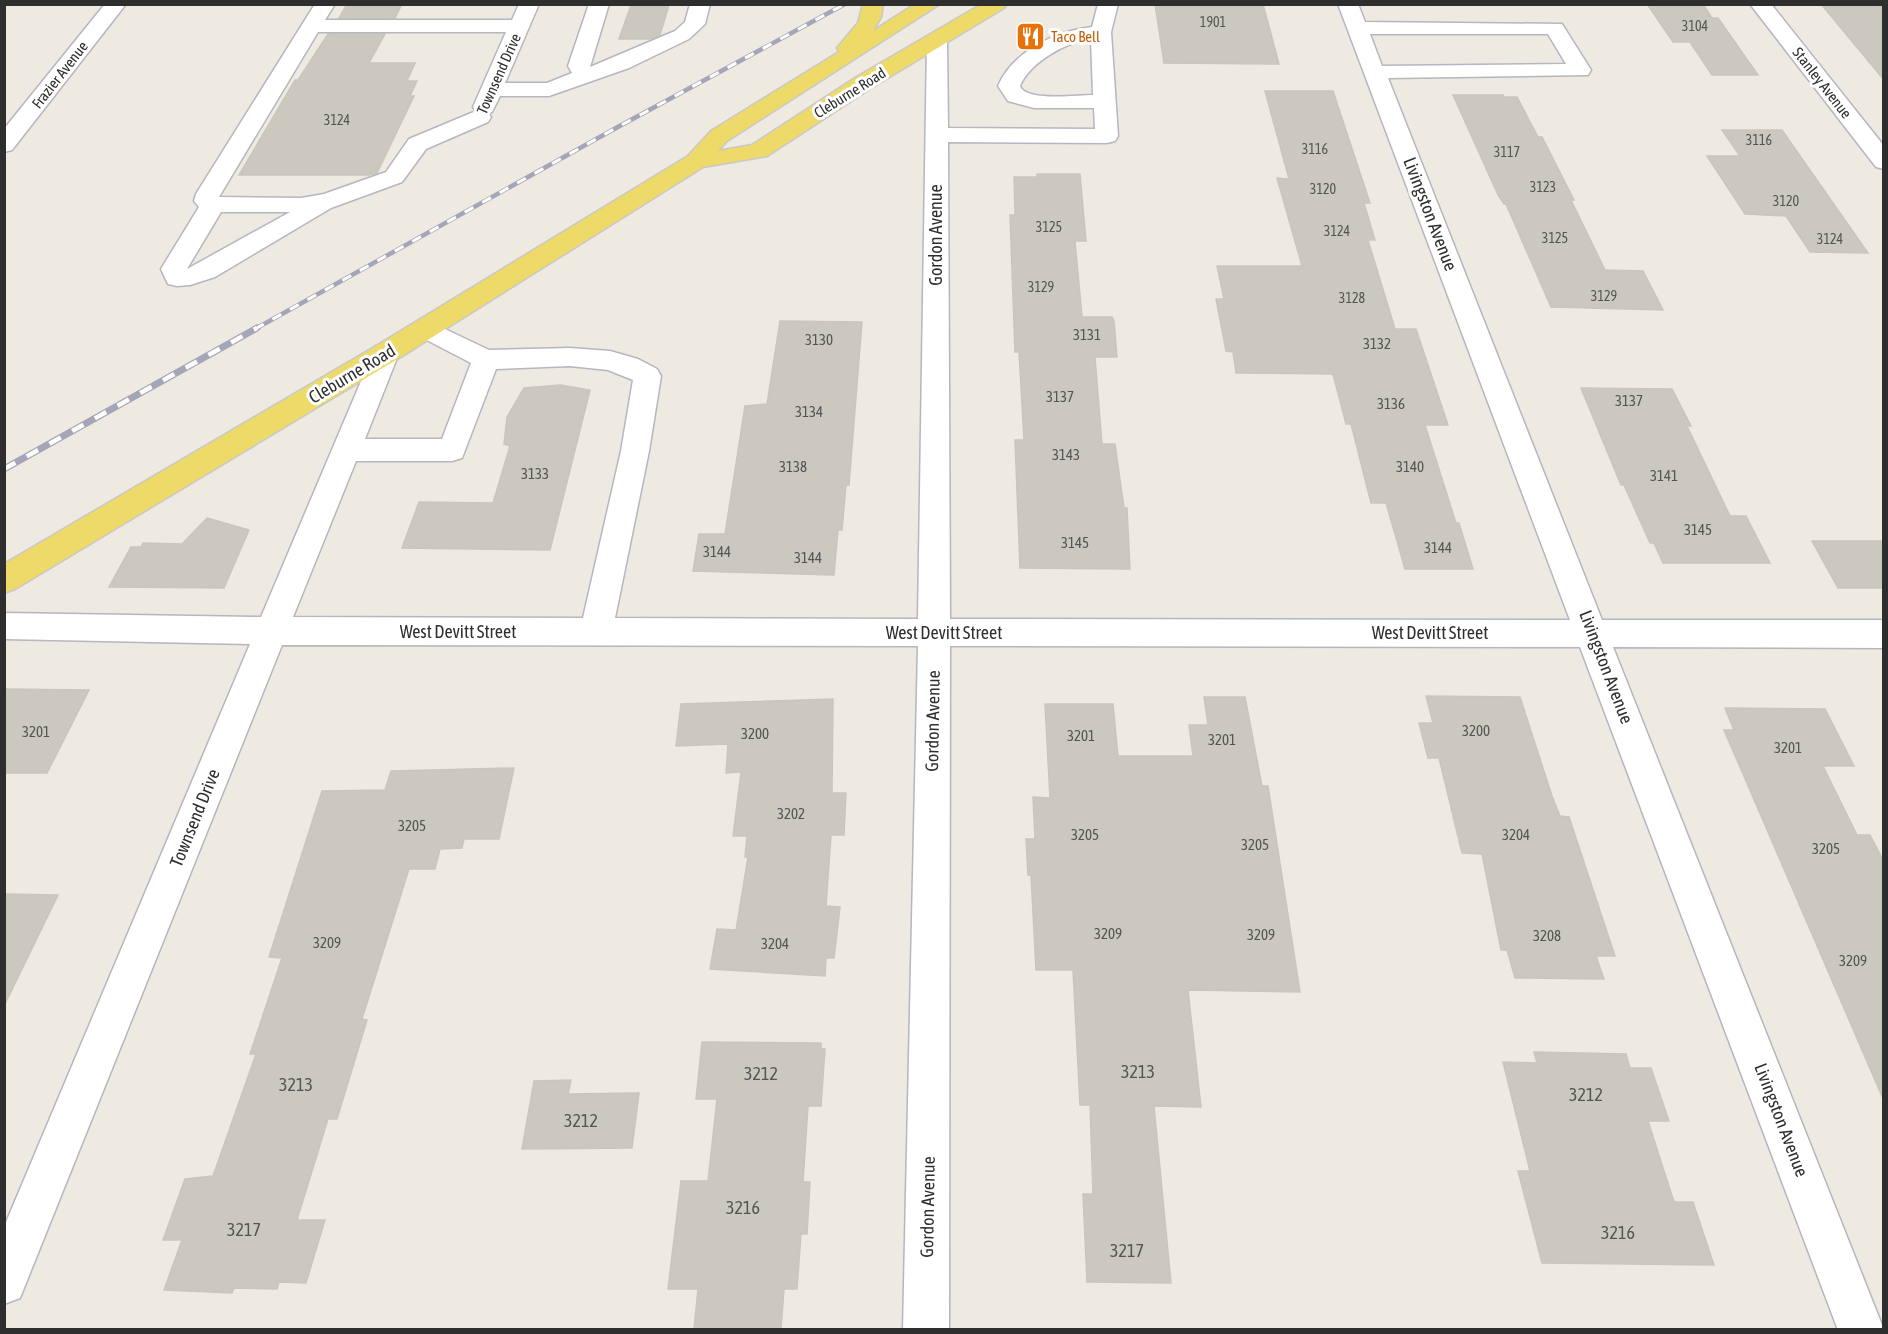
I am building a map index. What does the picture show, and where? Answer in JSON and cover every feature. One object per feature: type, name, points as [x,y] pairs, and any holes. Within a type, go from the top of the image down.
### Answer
[{"type":"main road","points":[[829,67],[868,26],[873,13],[873,4]]},
{"type":"main road","name":"Cleburne Road","points":[[4,580],[426,329],[696,161],[719,136],[930,4]]},
{"type":"main road","name":"Cleburne Road","points":[[696,161],[759,151],[863,83],[997,4]]},
{"type":"street","name":"Frazier Avenue","points":[[4,145],[116,4]]},
{"type":"street","points":[[325,4],[208,194],[206,201],[213,204],[301,205],[328,201]]},
{"type":"street","name":"Townsend Drive","points":[[468,144],[529,4]]},
{"type":"street","points":[[584,76],[579,66],[599,4]]},
{"type":"street","points":[[492,90],[549,89],[621,63],[682,35],[695,24],[700,4]]},
{"type":"street","points":[[937,135],[1107,136],[1101,32],[1108,4]]},
{"type":"street","points":[[1375,72],[1581,70],[1555,28],[1549,4]]},
{"type":"street","name":"Stanley Avenue","points":[[1760,4],[1884,162]]},
{"type":"street","points":[[1353,16],[1555,28]]},
{"type":"street","name":"Livingston Avenue","points":[[1353,16],[1862,1329]]},
{"type":"street","points":[[312,26],[520,26]]},
{"type":"street","points":[[1101,32],[1078,34],[1062,40],[1017,71],[1009,86],[1011,93],[1017,98],[1032,101],[1104,101]]},
{"type":"street","name":"Gordon Avenue","points":[[926,1329],[934,633],[937,41]]},
{"type":"street","points":[[213,204],[174,269],[177,278],[206,272],[328,201],[394,177],[406,163],[417,144],[480,117]]},
{"type":"street","points":[[426,329],[486,359],[599,357],[634,367],[647,375],[635,451],[596,632]]},
{"type":"street","name":"Townsend Drive","points":[[4,1282],[386,353]]},
{"type":"street","points":[[346,450],[452,450],[486,359]]},
{"type":"street","name":"West Devitt Street","points":[[4,626],[272,631],[1884,634]]},
{"type":"building","points":[[347,4],[402,4],[395,18],[339,18]]},
{"type":"building","points":[[1155,4],[1263,4],[1279,64],[1164,63]]},
{"type":"building","points":[[1647,4],[1703,4],[1712,18],[1718,18],[1758,75],[1712,75],[1690,42],[1673,42]]},
{"type":"building","points":[[1821,4],[1884,4],[1884,80]]},
{"type":"building","points":[[631,5],[669,5],[660,35],[650,39],[619,39]]},
{"type":"building","points":[[328,34],[385,34],[369,63],[415,63],[407,81],[417,81],[410,96],[414,96],[377,173],[369,175],[239,175],[295,80],[298,80]]},
{"type":"building","points":[[1265,91],[1333,91],[1370,203],[1364,203],[1375,240],[1368,240],[1395,329],[1416,329],[1448,425],[1425,425],[1473,569],[1405,569],[1386,503],[1371,503],[1351,424],[1346,424],[1333,374],[1236,373],[1233,352],[1226,351],[1216,299],[1224,299],[1217,266],[1302,266],[1277,178],[1289,179]]},
{"type":"building","points":[[1453,95],[1517,97],[1538,137],[1542,137],[1574,200],[1571,200],[1605,270],[1643,271],[1663,310],[1551,307],[1506,204],[1498,195]]},
{"type":"building","points":[[1722,130],[1782,130],[1868,253],[1810,252],[1786,216],[1745,214],[1707,156],[1740,156]]},
{"type":"building","points":[[1037,174],[1080,174],[1086,241],[1075,241],[1082,317],[1112,317],[1114,321],[1117,357],[1095,357],[1102,444],[1115,444],[1124,508],[1127,508],[1130,569],[1020,568],[1015,440],[1024,440],[1019,352],[1015,352],[1010,215],[1015,215],[1014,177],[1037,177]]},
{"type":"building","points":[[780,321],[862,322],[849,485],[846,485],[842,530],[838,530],[834,575],[693,571],[699,534],[725,534],[745,406],[767,404]]},
{"type":"building","points":[[561,385],[590,390],[550,550],[402,548],[419,502],[493,503],[510,446],[504,444],[507,417],[524,388]]},
{"type":"building","points":[[1581,388],[1672,389],[1691,426],[1687,426],[1730,516],[1746,516],[1770,563],[1663,563],[1654,543],[1650,543],[1624,485],[1621,485]]},
{"type":"building","points":[[207,518],[249,530],[224,588],[109,587],[131,547],[141,547],[143,543],[182,544]]},
{"type":"building","points":[[1812,541],[1884,541],[1884,588],[1838,588]]},
{"type":"building","points":[[4,689],[89,690],[47,773],[4,773]]},
{"type":"building","points":[[1426,696],[1520,697],[1560,816],[1569,817],[1615,956],[1596,956],[1604,979],[1515,978],[1507,950],[1501,950],[1482,854],[1462,853],[1439,758],[1428,758],[1419,723],[1433,723]]},
{"type":"building","points":[[1204,697],[1245,697],[1262,786],[1268,786],[1300,992],[1188,990],[1201,1107],[1154,1106],[1171,1283],[1087,1282],[1083,1194],[1093,1194],[1090,1105],[1080,1105],[1073,970],[1036,970],[1031,875],[1028,875],[1026,839],[1035,839],[1033,797],[1050,798],[1045,704],[1113,704],[1118,756],[1193,756],[1189,725],[1208,725]]},
{"type":"building","points":[[833,699],[832,793],[846,793],[844,835],[831,835],[826,906],[840,907],[834,958],[826,958],[825,976],[710,969],[717,929],[736,930],[748,857],[745,857],[747,836],[733,836],[741,772],[726,773],[728,744],[676,746],[681,704]]},
{"type":"building","points":[[1725,708],[1825,709],[1854,766],[1823,766],[1857,835],[1870,835],[1884,862],[1884,1101],[1724,730],[1734,730]]},
{"type":"building","points":[[514,768],[499,839],[464,839],[462,848],[440,849],[435,869],[409,869],[362,1019],[367,1020],[337,1119],[328,1119],[297,1220],[325,1220],[306,1283],[279,1282],[277,1289],[234,1288],[232,1293],[164,1290],[182,1240],[163,1240],[185,1179],[213,1176],[256,1054],[250,1054],[282,958],[269,957],[322,791],[385,790],[391,771]]},
{"type":"building","points":[[4,894],[58,895],[4,1006]]},
{"type":"building","points":[[702,1042],[821,1043],[821,1049],[825,1049],[821,1106],[808,1106],[803,1182],[810,1182],[807,1234],[801,1234],[797,1289],[784,1289],[781,1329],[694,1329],[698,1289],[668,1289],[681,1181],[708,1181],[717,1099],[696,1099]]},
{"type":"building","points":[[1534,1052],[1626,1054],[1630,1068],[1651,1068],[1669,1121],[1648,1121],[1674,1202],[1693,1202],[1714,1265],[1542,1263],[1518,1171],[1530,1171],[1503,1062],[1537,1063]]},
{"type":"building","points":[[571,1080],[568,1094],[639,1093],[632,1148],[522,1149],[534,1081]]},
{"type":"railway","points":[[255,329],[616,128],[845,4]]},
{"type":"railway","points":[[4,469],[257,328]]},
{"type":"place","name":"Taco Bell","points":[[1030,37]]}]
